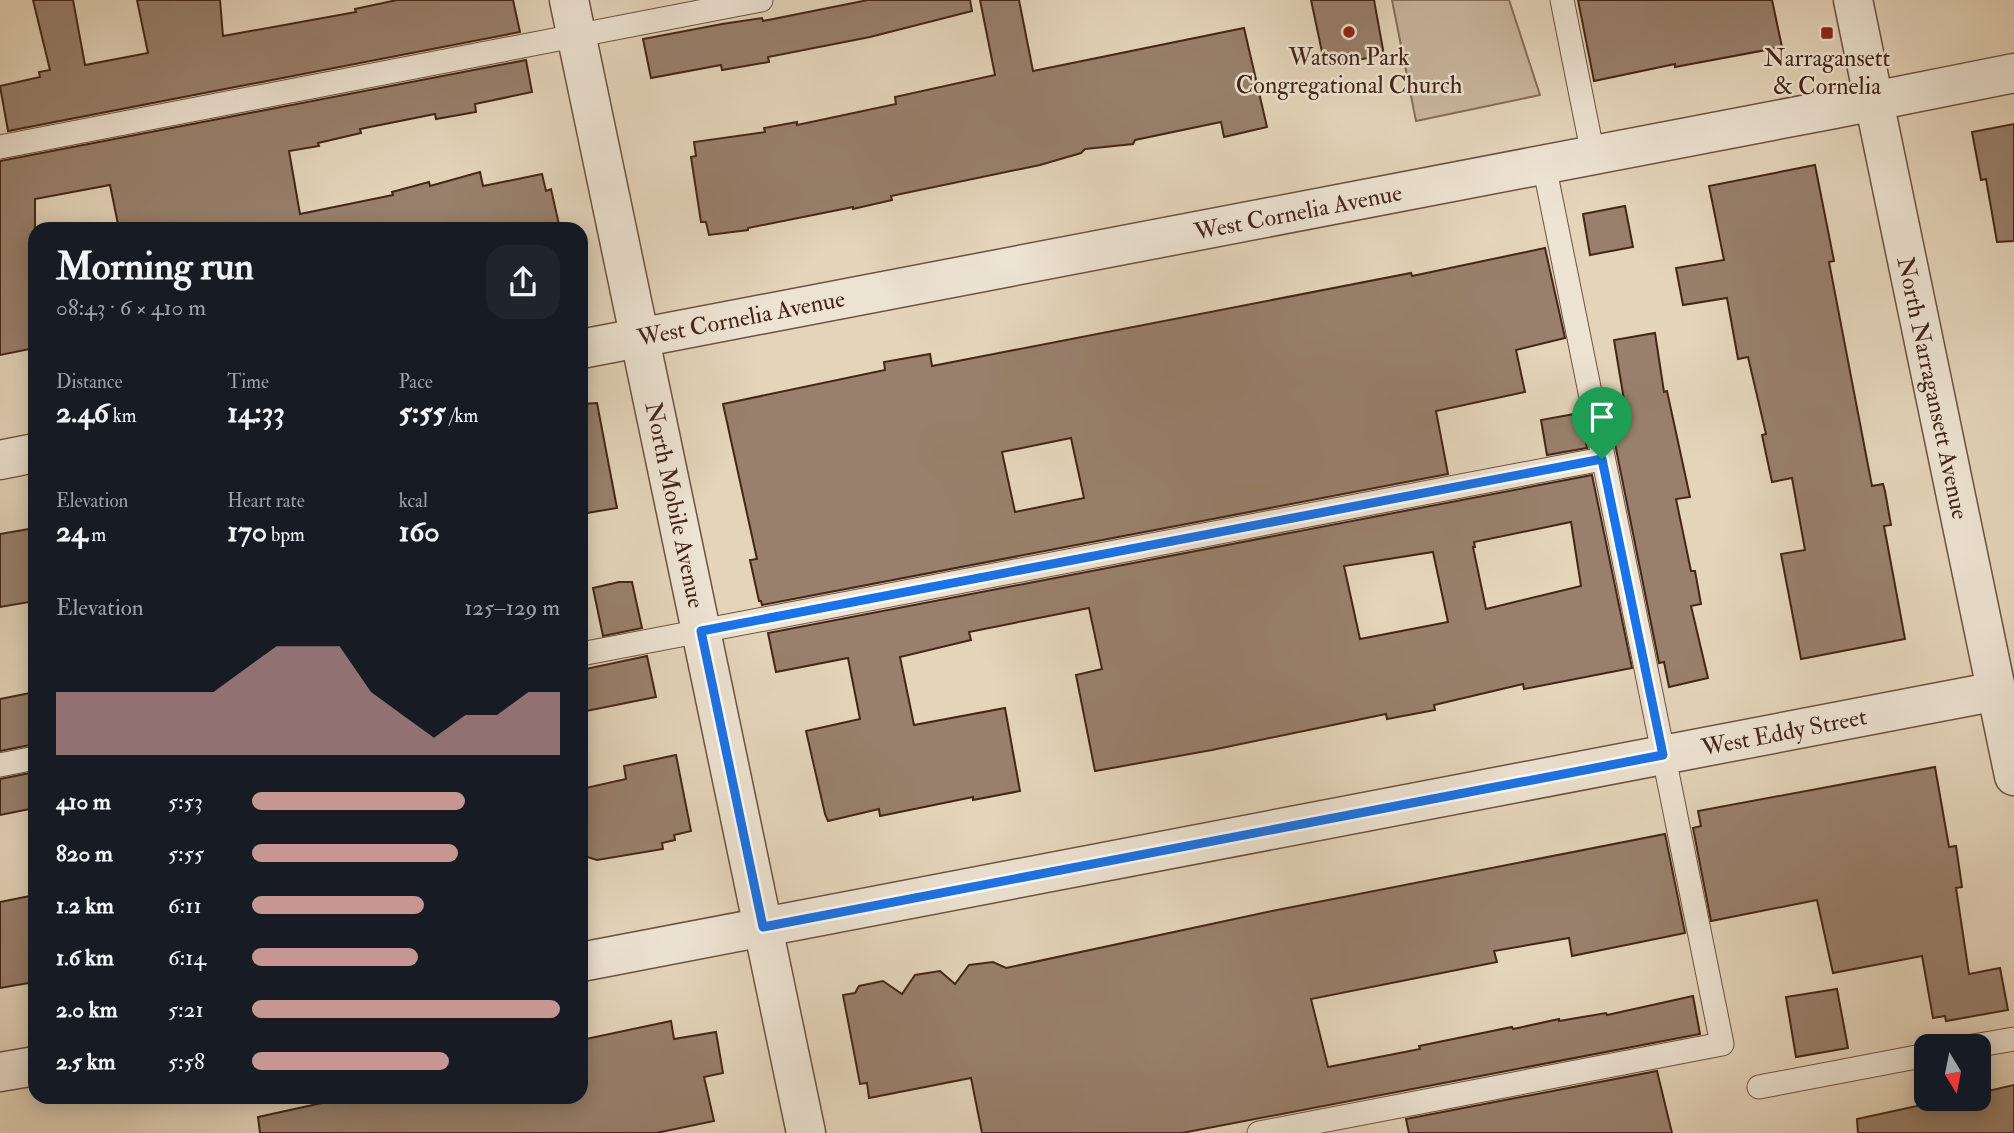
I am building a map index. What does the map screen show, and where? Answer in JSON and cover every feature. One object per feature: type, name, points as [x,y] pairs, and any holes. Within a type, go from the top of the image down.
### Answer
[{"type":"street","name":"North Narragansett Avenue","points":[[1853,0],[2014,776]]},
{"type":"street","name":"North Mobile Avenue","points":[[573,18],[806,1133]]},
{"type":"street","name":"West Cornelia Avenue","points":[[588,348],[2014,73]]},
{"type":"street","points":[[0,460],[28,454]]},
{"type":"street","name":"West Eddy Street","points":[[588,961],[1997,691]]},
{"type":"street","points":[[0,1072],[28,1067]]},
{"type":"lane","points":[[0,147],[573,18],[761,0]]},
{"type":"lane","points":[[1562,0],[1593,155]]},
{"type":"lane","points":[[1259,1133],[1722,1044],[1544,165]]},
{"type":"lane","points":[[588,653],[1602,459]]},
{"type":"lane","points":[[0,765],[28,759]]},
{"type":"lane","points":[[1992,1043],[2014,1039]]},
{"type":"lane","points":[[1759,1087],[1914,1057]]},
{"type":"shaded area","points":[[1392,0],[1509,0],[1540,95],[1416,121]]},
{"type":"building","points":[[33,0],[73,0],[85,65],[148,53],[137,0],[220,0],[223,36],[356,12],[355,9],[397,0],[513,0],[520,32],[8,131],[0,86],[40,77],[39,72],[50,70]]},
{"type":"building","points":[[868,0],[970,0],[972,11],[870,37],[768,57],[769,62],[722,70],[721,65],[651,78],[643,39],[762,18],[763,21]]},
{"type":"building","points":[[980,0],[1019,0],[1033,71],[1244,28],[1267,127],[1224,137],[1221,122],[1135,140],[1133,144],[1085,149],[1081,153],[1040,165],[891,196],[892,200],[853,209],[709,235],[706,222],[701,222],[691,157],[696,156],[694,142],[765,132],[764,128],[797,122],[797,125],[896,104],[895,97],[995,75]]},
{"type":"building","name":"Watson Park Congregational Church","points":[[1311,0],[1374,0],[1384,55],[1325,66]]},
{"type":"building","points":[[1578,0],[1772,0],[1782,47],[1675,67],[1675,64],[1594,81]]},
{"type":"building","points":[[526,60],[532,92],[475,104],[476,112],[436,119],[435,114],[360,129],[361,133],[318,143],[319,146],[289,151],[300,214],[393,195],[392,192],[429,182],[430,186],[480,172],[483,186],[542,174],[546,191],[551,189],[558,222],[118,222],[110,185],[35,199],[35,222],[28,222],[28,349],[0,355],[0,161]]},
{"type":"building","points":[[2014,124],[2014,241],[1997,242],[1986,179],[1981,180],[1972,132]]},
{"type":"building","points":[[1815,165],[1834,261],[1829,262],[1872,486],[1883,484],[1885,491],[1891,525],[1884,526],[1905,639],[1801,659],[1781,554],[1805,550],[1792,478],[1772,482],[1762,435],[1766,434],[1748,357],[1738,359],[1727,298],[1683,305],[1676,268],[1724,260],[1709,186]]},
{"type":"building","points":[[1625,206],[1633,247],[1590,255],[1583,214]]},
{"type":"building","points":[[1545,248],[1565,338],[1516,350],[1525,392],[1436,411],[1448,474],[762,605],[759,601],[750,560],[757,559],[723,404],[885,370],[884,362],[930,354],[932,366],[1411,273],[1412,276]],"holes":[[[1071,438],[1084,498],[1015,512],[1002,452]]]},
{"type":"building","points":[[1655,333],[1664,392],[1667,391],[1690,497],[1676,499],[1701,604],[1691,606],[1708,678],[1669,687],[1664,662],[1659,663],[1608,409],[1625,406],[1614,340]]},
{"type":"building","points":[[597,403],[617,508],[588,513],[588,404]]},
{"type":"building","points":[[1580,413],[1587,448],[1547,455],[1541,420]]},
{"type":"building","points":[[1592,475],[1632,668],[1524,689],[1523,684],[1434,705],[1435,710],[1387,719],[1386,714],[1095,771],[1076,675],[1102,669],[1089,608],[969,632],[971,640],[900,657],[914,725],[1005,708],[1020,791],[973,800],[973,797],[880,816],[879,809],[828,821],[806,731],[860,719],[848,658],[776,672],[768,633]],"holes":[[[1571,522],[1581,586],[1486,609],[1474,542]],[[1433,552],[1448,622],[1360,639],[1344,566]]]},
{"type":"building","points":[[28,529],[28,602],[0,607],[0,534]]},
{"type":"building","points":[[632,582],[642,628],[603,636],[593,588]]},
{"type":"building","points":[[647,656],[656,697],[588,711],[588,669]]},
{"type":"building","points":[[28,693],[28,745],[0,751],[0,699]]},
{"type":"building","points":[[676,755],[691,831],[674,835],[675,840],[662,843],[663,849],[597,860],[588,857],[588,787],[626,779],[624,766]]},
{"type":"building","points":[[1935,767],[1949,847],[1956,846],[1962,887],[1956,888],[1969,974],[2000,968],[2008,1010],[1946,1021],[1945,1016],[1933,1018],[1922,956],[1833,973],[1817,900],[1711,921],[1693,828],[1701,826],[1698,811]]},
{"type":"building","points":[[28,773],[28,809],[0,815],[0,779]]},
{"type":"building","points":[[1665,834],[1685,933],[1572,956],[1569,938],[1494,951],[1497,962],[1311,999],[1328,1067],[1512,1027],[1513,1029],[1606,1013],[1607,1015],[1693,996],[1700,1034],[1182,1133],[982,1133],[971,1078],[869,1098],[867,1083],[860,1084],[843,995],[855,993],[859,986],[883,981],[902,994],[915,975],[940,971],[955,984],[969,965],[993,962],[1006,968],[1272,911]]},
{"type":"building","points":[[28,896],[28,983],[0,988],[0,902]]},
{"type":"building","points":[[1837,989],[1848,1048],[1796,1057],[1786,997]]},
{"type":"building","points":[[671,1021],[674,1039],[716,1032],[723,1073],[704,1077],[714,1121],[656,1133],[260,1133],[258,1117],[317,1104],[588,1104],[588,1039]]},
{"type":"building","points":[[1657,1071],[1672,1133],[1409,1133],[1406,1119]]},
{"type":"building","points":[[2014,1085],[2014,1133],[1858,1133],[1857,1119],[1914,1107],[1914,1111],[1992,1111],[1992,1090]]},
{"type":"place","name":"Watson Park Congregational Church","points":[[1349,32]]},
{"type":"place","name":"Narragansett & Cornelia","points":[[1827,33]]},
{"type":"route","points":[[1602,459],[1663,755],[763,927],[701,631],[1602,459]]}]
